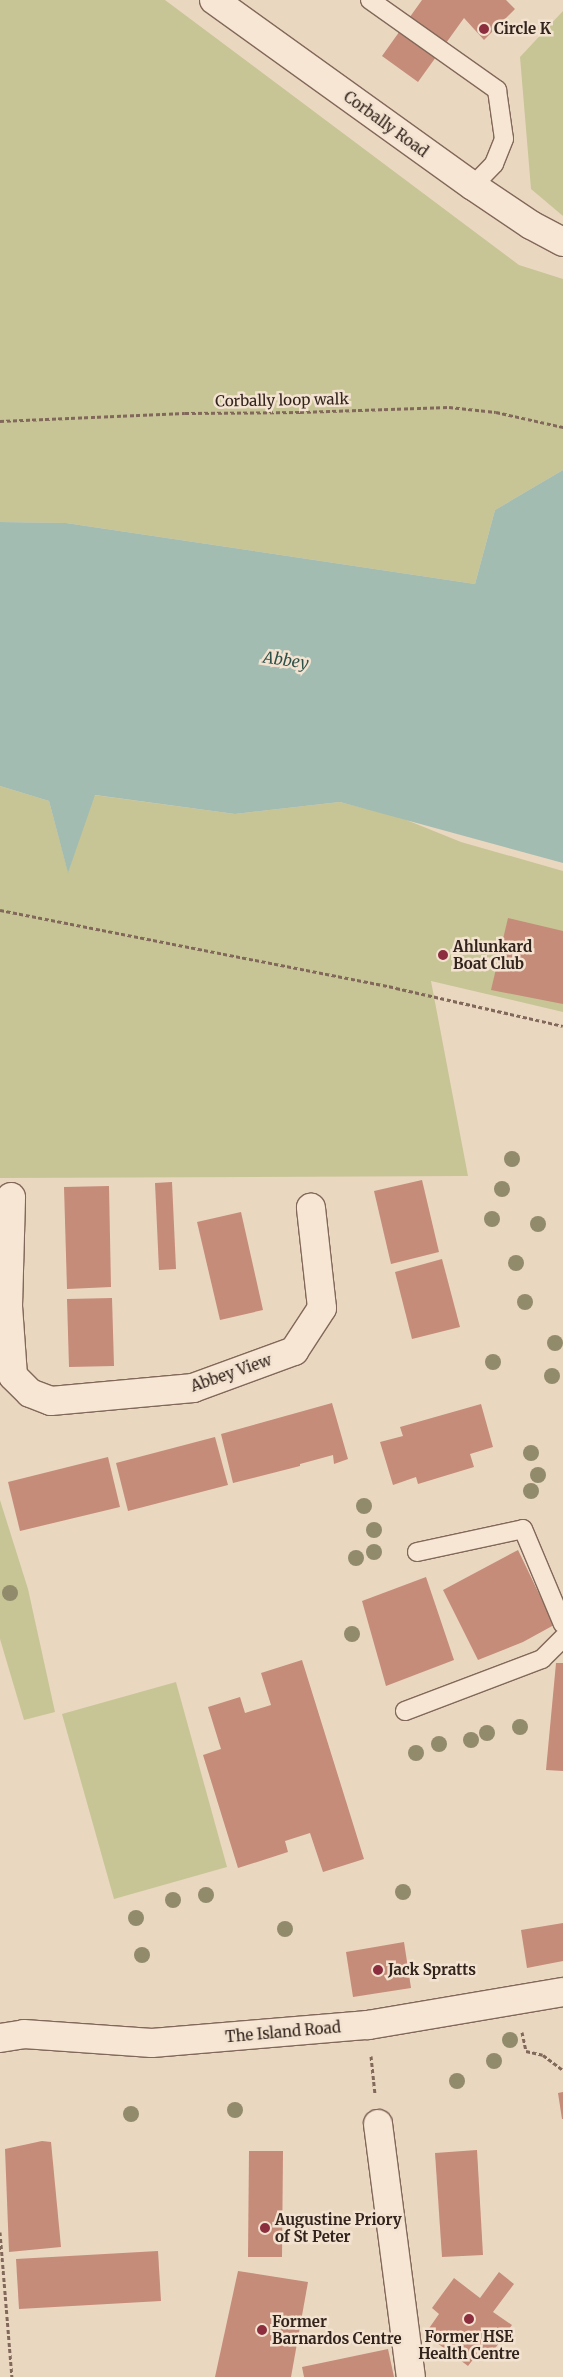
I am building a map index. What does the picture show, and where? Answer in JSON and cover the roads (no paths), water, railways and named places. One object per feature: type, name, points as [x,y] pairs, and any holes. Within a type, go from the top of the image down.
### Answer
[{"type":"main road","name":"Corbally Road","points":[[214,0],[473,186],[531,225],[563,242]]},
{"type":"main road","name":"Abbey View","points":[[11,1197],[4,1306],[13,1376],[30,1393],[51,1401],[193,1388],[294,1351],[322,1308],[311,1208]]},
{"type":"main road","name":"The Island Road","points":[[0,2038],[24,2034],[152,2043],[368,2025],[563,1992]]},
{"type":"main road","points":[[378,2124],[410,2377]]},
{"type":"lane","points":[[370,0],[497,90],[504,139],[494,164],[473,186]]},
{"type":"lane","points":[[417,1552],[523,1529],[563,1624]]},
{"type":"lane","points":[[405,1711],[542,1659],[563,1638]]},
{"type":"water","name":"Abbey","points":[[563,470],[563,863],[340,802],[235,814],[95,795],[68,873],[49,801],[0,786],[0,522],[66,523],[475,584],[495,510]]},
{"type":"place","name":"Circle K","points":[[484,29]]},
{"type":"place","name":"Ahlunkard Boat Club","points":[[443,955]]},
{"type":"place","name":"Jack Spratts","points":[[378,1970]]},
{"type":"place","name":"Augustine Priory of St Peter","points":[[265,2228]]},
{"type":"place","name":"Former HSE Health Centre","points":[[469,2319]]},
{"type":"place","name":"Former Barnardos Centre","points":[[262,2330]]}]
